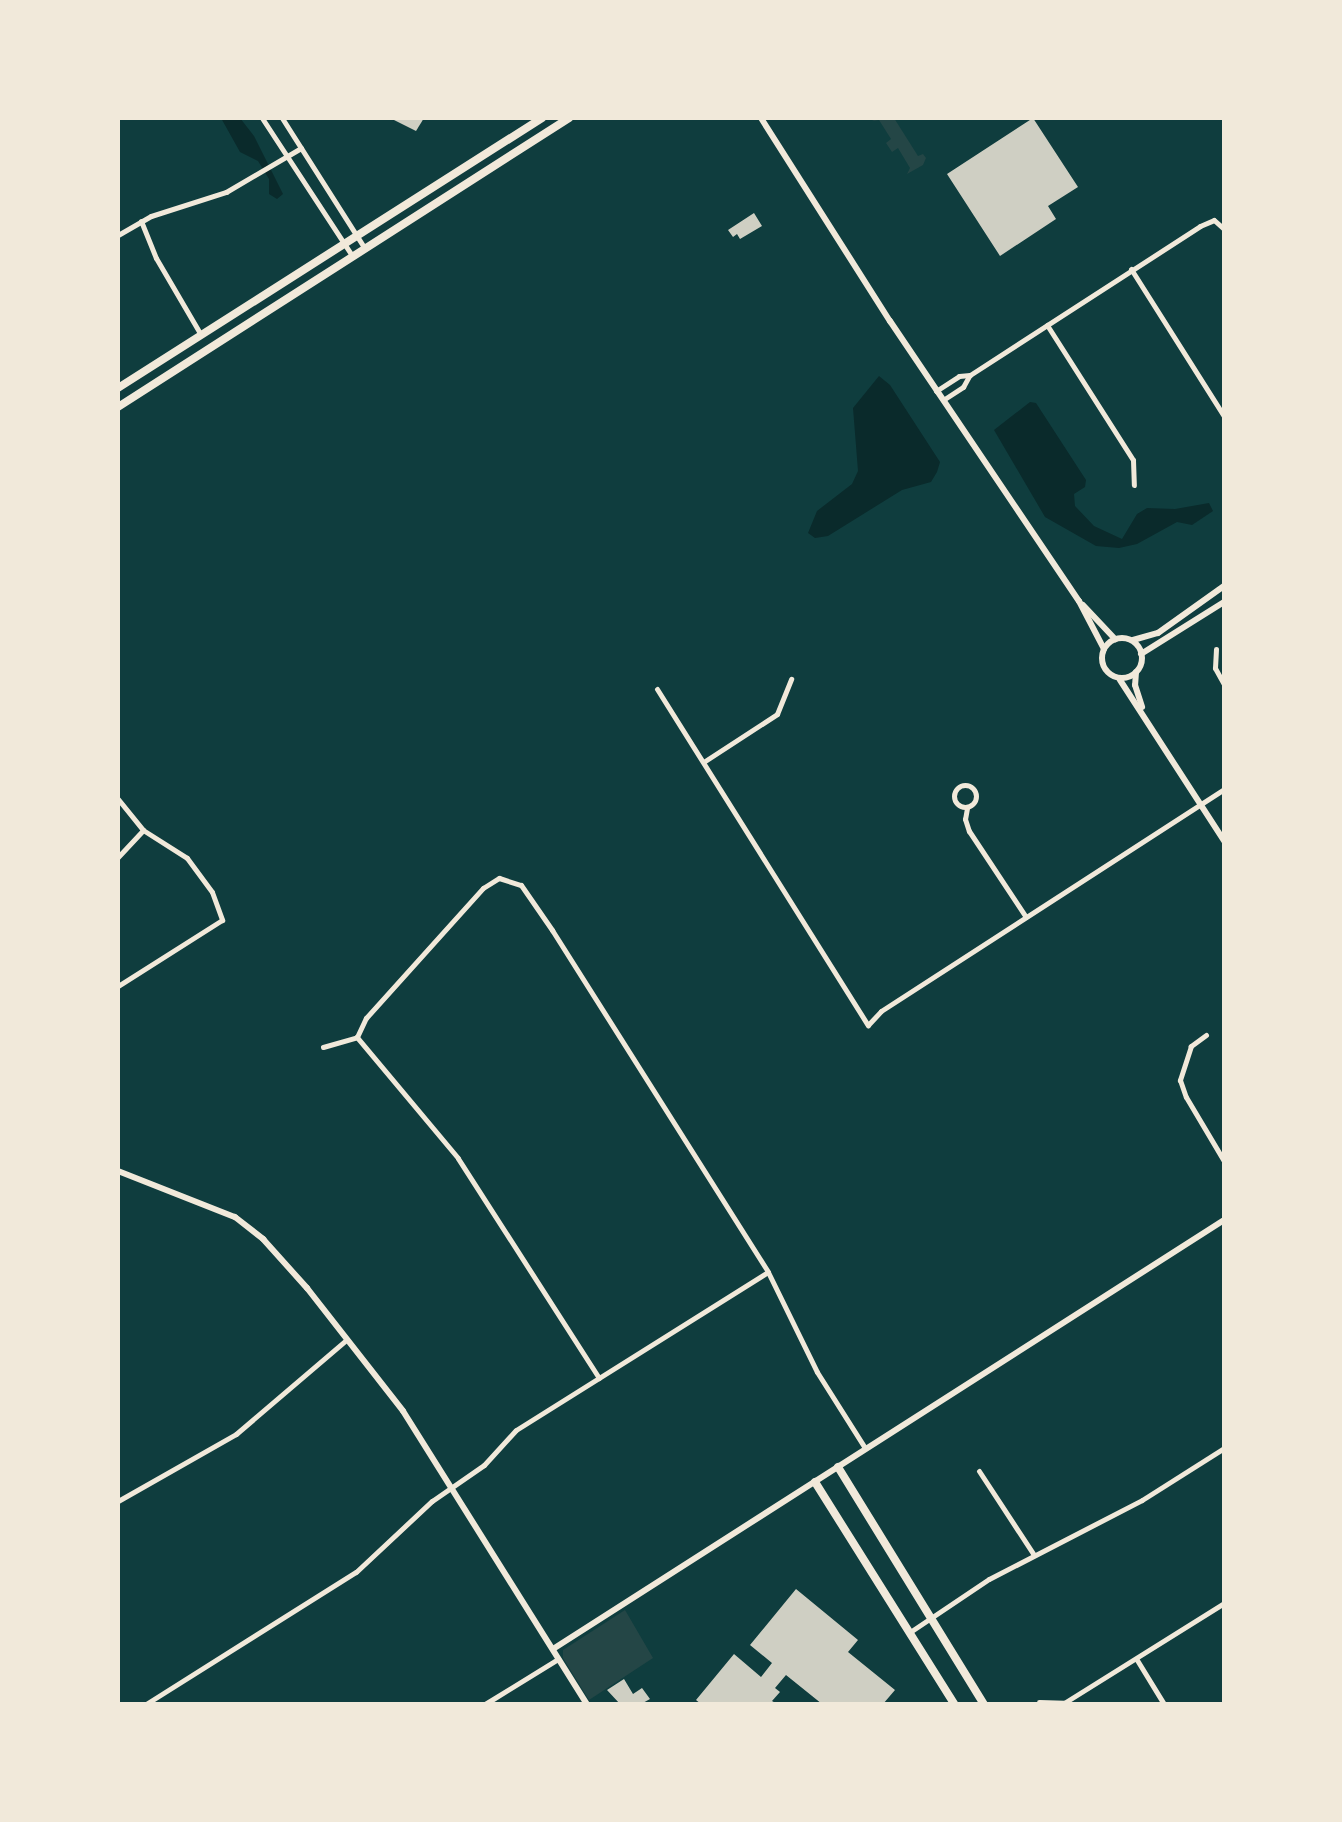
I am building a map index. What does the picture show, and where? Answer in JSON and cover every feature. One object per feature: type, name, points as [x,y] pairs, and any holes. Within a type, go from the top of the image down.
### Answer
[{"type":"main road","points":[[118,388],[542,118]]},
{"type":"main road","points":[[118,407],[569,118]]},
{"type":"main road","points":[[838,1467],[984,1704]]},
{"type":"main road","points":[[815,1482],[954,1704]]},
{"type":"street","points":[[262,118],[353,257]]},
{"type":"street","points":[[282,118],[365,249]]},
{"type":"street","points":[[761,118],[936,391],[1078,601],[1104,648],[1103,665],[1120,680],[1224,841]]},
{"type":"street","points":[[118,235],[141,221],[226,192],[301,148]]},
{"type":"street","points":[[942,400],[963,387],[970,375],[1131,269],[1214,220],[1224,229]]},
{"type":"street","points":[[141,221],[156,258],[201,335]]},
{"type":"street","points":[[1131,269],[1224,416]]},
{"type":"street","points":[[1046,325],[1132,460],[1134,485]]},
{"type":"street","points":[[936,391],[959,376],[970,375]]},
{"type":"street","points":[[1104,648],[1115,639],[1133,640],[1158,632],[1224,586]]},
{"type":"street","points":[[1078,601],[1115,639]]},
{"type":"street","points":[[1146,718],[1134,685],[1141,654],[1224,602]]},
{"type":"street","points":[[1133,640],[1141,654]]},
{"type":"street","points":[[1216,650],[1215,668],[1224,684]]},
{"type":"street","points":[[1120,680],[1136,672]]},
{"type":"street","points":[[705,761],[777,714],[791,679]]},
{"type":"street","points":[[657,689],[868,1024],[881,1011],[1224,790]]},
{"type":"street","points":[[967,808],[954,794],[962,786],[971,787],[976,795],[964,819],[969,831],[1026,917]]},
{"type":"street","points":[[118,800],[143,830],[187,858],[212,892],[222,920],[118,986]]},
{"type":"street","points":[[118,857],[143,830]]},
{"type":"street","points":[[357,1038],[366,1018],[483,888],[499,878],[513,880],[526,890],[768,1272],[817,1372],[865,1448]]},
{"type":"street","points":[[1206,1035],[1192,1046],[1180,1080],[1224,1161]]},
{"type":"street","points":[[324,1047],[357,1038]]},
{"type":"street","points":[[357,1038],[458,1158],[599,1378]]},
{"type":"street","points":[[118,1171],[161,1184],[235,1217],[263,1239],[348,1338],[403,1411],[588,1704]]},
{"type":"street","points":[[553,1649],[1224,1220]]},
{"type":"street","points":[[146,1704],[356,1572],[452,1488],[484,1466],[516,1430],[768,1272]]},
{"type":"street","points":[[118,1501],[162,1480],[236,1434],[348,1338]]},
{"type":"street","points":[[910,1632],[990,1579],[1142,1500],[1224,1448]]},
{"type":"street","points":[[979,1471],[1034,1555]]},
{"type":"street","points":[[1039,1702],[1064,1704],[1224,1602]]},
{"type":"street","points":[[485,1704],[558,1659]]},
{"type":"street","points":[[1137,1660],[1164,1704]]},
{"type":"shaded area","points":[[221,118],[240,118],[254,136],[283,194],[277,199],[269,194],[269,179],[258,161],[240,152]]},
{"type":"shaded area","points":[[878,118],[894,118],[918,156],[923,154],[926,158],[923,165],[907,174],[910,168],[898,148],[892,152],[886,143],[891,139],[879,120],[872,121]]},
{"type":"shaded area","points":[[879,376],[890,385],[940,462],[937,472],[931,482],[902,490],[828,536],[815,538],[808,533],[817,511],[852,484],[858,471],[853,408]]},
{"type":"shaded area","points":[[1030,402],[1036,403],[1086,480],[1085,487],[1074,494],[1075,506],[1094,526],[1122,539],[1137,514],[1147,508],[1175,509],[1209,503],[1213,511],[1192,525],[1177,522],[1137,544],[1119,548],[1096,546],[1045,517],[994,430]]},
{"type":"shaded area","points":[[625,1610],[653,1658],[589,1700],[563,1658],[563,1650]]},
{"type":"building","points":[[390,118],[424,118],[416,131]]},
{"type":"building","points":[[1033,118],[1078,187],[1048,206],[1056,219],[1000,256],[947,174]]},
{"type":"building","points":[[754,213],[762,226],[740,239],[737,234],[733,237],[728,230]]},
{"type":"building","points":[[796,1589],[858,1640],[848,1652],[895,1690],[883,1704],[822,1704],[786,1675],[775,1688],[780,1692],[772,1701],[777,1704],[701,1704],[696,1700],[734,1654],[761,1677],[772,1663],[750,1645]]},
{"type":"building","points":[[624,1679],[633,1694],[642,1688],[650,1699],[641,1704],[620,1704],[607,1690]]}]
